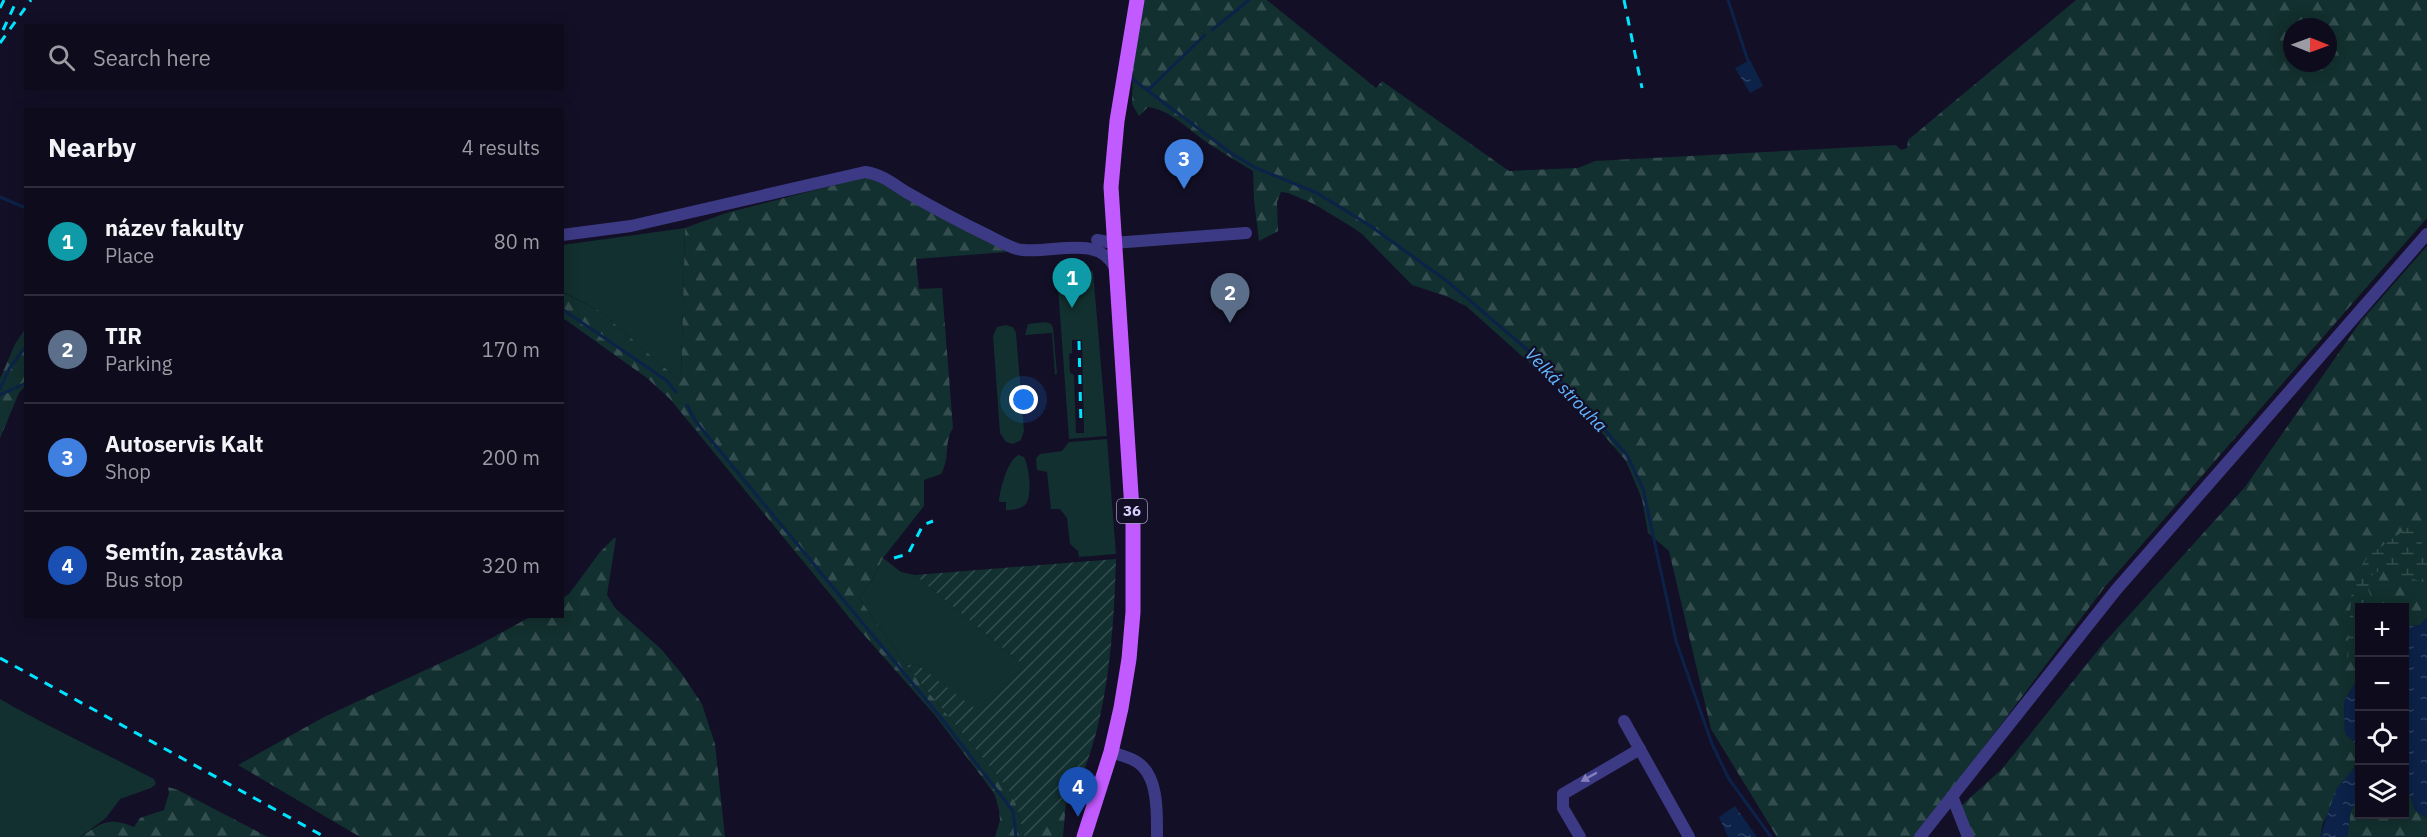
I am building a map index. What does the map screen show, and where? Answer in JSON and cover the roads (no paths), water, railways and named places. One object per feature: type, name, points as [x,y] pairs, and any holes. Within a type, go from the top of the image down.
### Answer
[{"type":"main road","name":"36","points":[[1084,837],[1111,752],[1129,659],[1134,561],[1112,220],[1113,157],[1137,0]]},
{"type":"main road","name":"36","points":[[1078,837],[1096,800]]},
{"type":"street","points":[[564,235],[631,226],[865,172],[887,179],[966,225],[1017,249],[1097,246],[1246,232]]},
{"type":"street","points":[[1097,246],[1112,220]]},
{"type":"street","points":[[1920,837],[2116,590],[2427,234]]},
{"type":"street","points":[[1097,246],[1115,268]]},
{"type":"street","points":[[1624,721],[1689,837]]},
{"type":"street","points":[[1580,837],[1563,807],[1563,794],[1640,749]]},
{"type":"street","points":[[1111,752],[1136,761],[1148,773],[1155,800],[1157,837]]},
{"type":"street","points":[[1952,796],[1968,837]]},
{"type":"water","points":[[1750,60],[1763,86],[1750,93],[1735,68]]},
{"type":"water","points":[[2427,618],[2427,818],[2415,810],[2409,793],[2409,626],[2420,625]]},
{"type":"water","points":[[2355,683],[2355,744],[2345,733],[2344,702]]},
{"type":"water","points":[[2355,768],[2355,804],[2351,810],[2347,837],[2320,837],[2336,789]]},
{"type":"water","points":[[1735,806],[1757,837],[1728,837],[1719,817]]},
{"type":"waterway","points":[[1212,30],[1249,0]]},
{"type":"waterway","points":[[1728,0],[1748,61]]},
{"type":"waterway","points":[[1148,90],[1205,35]]},
{"type":"waterway","name":"Velká strouha","points":[[1131,78],[1231,153],[1256,168],[1317,193],[1369,225],[1447,281],[1552,371],[1627,455],[1643,489],[1676,641],[1712,744],[1729,779],[1771,837]]},
{"type":"waterway","points":[[0,197],[24,207]]},
{"type":"waterway","points":[[564,310],[666,380],[676,392]]},
{"type":"waterway","points":[[0,389],[9,369],[24,349]]},
{"type":"waterway","points":[[0,395],[24,384]]},
{"type":"waterway","points":[[687,405],[696,422],[938,714],[1013,811],[1016,837]]},
{"type":"railway","points":[[0,8],[4,0]]},
{"type":"railway","points":[[3,30],[17,0]]},
{"type":"railway","points":[[0,43],[31,0]]},
{"type":"railway","points":[[1624,0],[1642,88]]},
{"type":"railway","points":[[1079,341],[1081,426]]},
{"type":"railway","points":[[894,558],[908,554],[923,525],[933,521]]},
{"type":"railway","points":[[0,658],[325,837]]},
{"type":"place","name":"Autoservis Kalt","points":[[1184,189]]},
{"type":"place","name":"název fakulty","points":[[1072,308]]},
{"type":"place","name":"TIR","points":[[1230,323]]},
{"type":"place","name":"Semtín, zastávka","points":[[1078,817]]}]
